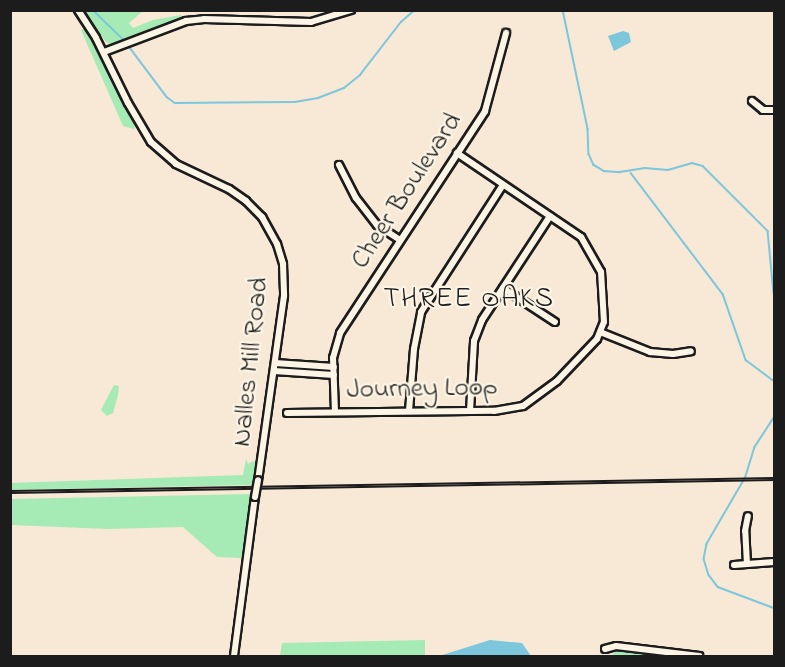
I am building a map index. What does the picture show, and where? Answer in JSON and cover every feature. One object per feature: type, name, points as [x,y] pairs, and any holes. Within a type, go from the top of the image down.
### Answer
[{"type":"street","name":"Nalles Mill Road","points":[[78,10],[104,52],[140,125],[159,151],[184,169],[236,193],[254,208],[273,235],[283,264],[285,285],[234,657]]},
{"type":"street","points":[[104,52],[175,24],[193,20],[311,22],[351,10]]},
{"type":"street","name":"Cheer Boulevard","points":[[335,412],[334,367],[336,344],[340,333],[485,111],[506,33]]},
{"type":"street","points":[[752,101],[763,110],[774,110]]},
{"type":"street","points":[[457,153],[581,237],[601,272],[604,322],[600,332],[650,352],[673,354],[691,351]]},
{"type":"street","points":[[339,165],[356,198],[377,225],[400,240]]},
{"type":"street","points":[[410,411],[414,350],[421,312],[503,185]]},
{"type":"street","points":[[470,411],[474,342],[482,320],[550,216]]},
{"type":"street","points":[[503,288],[555,322]]},
{"type":"street","name":"Journey Loop","points":[[287,413],[470,411],[523,406],[557,381],[597,339],[600,332]]},
{"type":"street","points":[[275,363],[334,367]]},
{"type":"street","points":[[273,371],[334,375]]},
{"type":"street","points":[[747,564],[745,534],[748,516]]},
{"type":"street","points":[[734,565],[774,562]]},
{"type":"street","points":[[605,649],[616,646],[699,657]]},
{"type":"green space","points":[[84,11],[143,11],[129,23],[133,28],[153,20],[181,15],[181,20],[113,45],[106,42]]},
{"type":"green space","points":[[81,30],[88,32],[126,106],[135,126],[134,129],[123,126]]},
{"type":"green space","points":[[114,385],[119,386],[118,395],[113,413],[107,416],[101,410]]},
{"type":"green space","points":[[246,459],[248,464],[253,461],[258,464],[254,485],[11,490],[10,483],[243,475]]},
{"type":"green space","points":[[252,494],[243,558],[217,557],[183,527],[108,529],[11,525],[11,499]]},
{"type":"green space","points":[[425,640],[425,656],[280,656],[282,643]]},
{"type":"green space","points":[[619,649],[673,654],[673,656],[611,656]]},
{"type":"water","points":[[623,31],[629,33],[631,42],[614,51],[608,36]]},
{"type":"water","points":[[490,640],[522,643],[531,656],[439,656]]},
{"type":"waterway","points":[[93,10],[125,41]]},
{"type":"waterway","points":[[128,45],[167,97],[175,103],[295,102],[318,98],[344,88],[360,75],[401,22],[415,10]]},
{"type":"waterway","points":[[563,10],[588,129],[589,154],[594,165],[604,171],[620,172],[645,168],[668,170],[692,163],[703,166],[768,231],[774,293]]},
{"type":"waterway","points":[[631,173],[723,294],[746,360],[774,381]]},
{"type":"waterway","points":[[774,418],[755,447],[746,477],[707,544],[704,559],[709,575],[718,587],[774,608]]},
{"type":"railway","points":[[10,492],[774,479]]},
{"type":"district","name":"THREE OAKS","points":[[469,300]]}]
